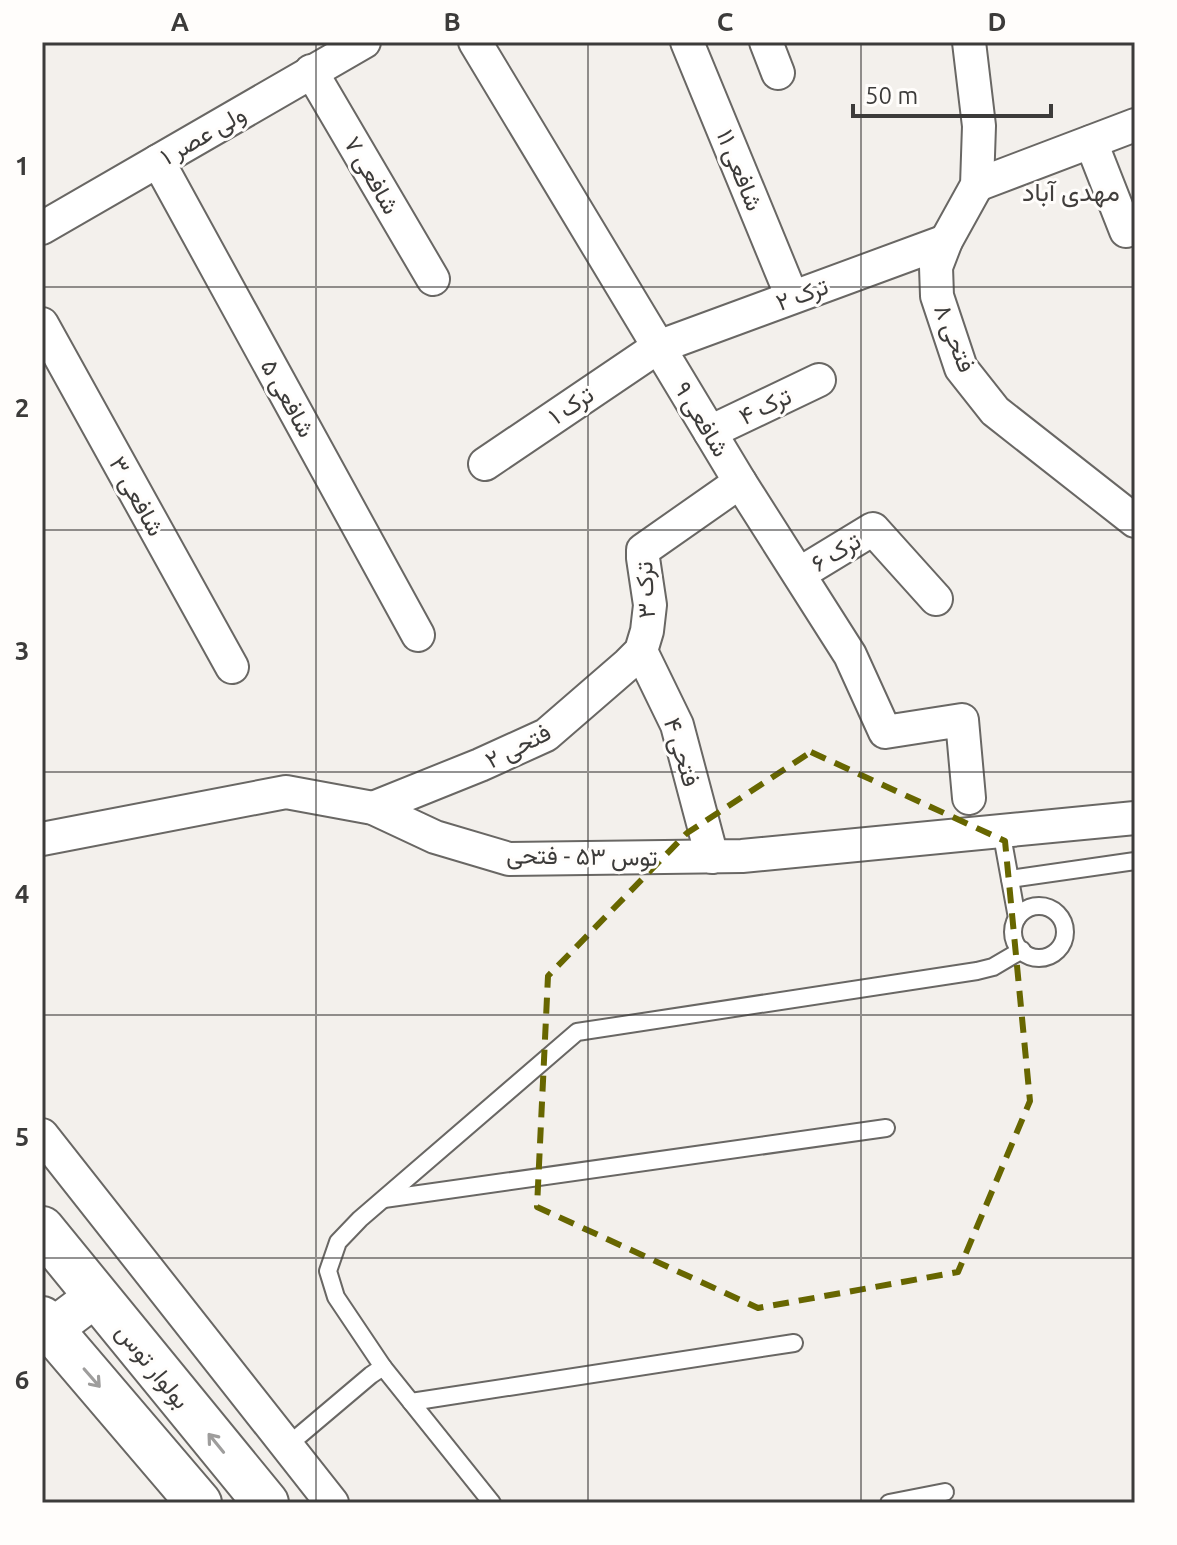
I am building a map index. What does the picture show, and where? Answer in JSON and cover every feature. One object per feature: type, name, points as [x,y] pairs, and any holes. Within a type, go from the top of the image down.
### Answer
[{"type":"main road","name":"بولوار توس","points":[[42,1229],[266,1503]]},
{"type":"main road","points":[[45,1327],[199,1503]]},
{"type":"street","name":"ولی عصر ۱","points":[[42,228],[364,42]]},
{"type":"street","name":"شافعی ۹","points":[[475,42],[740,482],[850,655],[885,732],[962,720],[969,798]]},
{"type":"street","name":"شافعی ۱۱","points":[[687,42],[792,297]]},
{"type":"street","points":[[766,42],[778,73]]},
{"type":"street","points":[[969,42],[979,126],[977,185],[1135,125]]},
{"type":"street","name":"شافعی ۷","points":[[311,71],[433,279]]},
{"type":"street","points":[[1091,142],[1126,231]]},
{"type":"street","name":"شافعی ۵","points":[[158,161],[418,635]]},
{"type":"street","name":"فتحی ۸","points":[[977,185],[946,241],[936,267],[937,296],[961,368],[995,411],[1135,521]]},
{"type":"street","name":"ترک ۲","points":[[658,347],[946,241]]},
{"type":"street","name":"شافعی ۳","points":[[42,324],[232,667]]},
{"type":"street","name":"ترک ۱","points":[[485,464],[658,347]]},
{"type":"street","name":"ترک ۴","points":[[710,432],[819,380]]},
{"type":"street","name":"ترک ۳","points":[[641,651],[650,605],[643,550],[740,482]]},
{"type":"street","name":"ترک ۶","points":[[799,574],[873,529],[936,599]]},
{"type":"street","name":"فتحی ۲","points":[[373,808],[546,735],[641,651]]},
{"type":"street","name":"فتحی ۴","points":[[641,651],[677,725],[712,857]]},
{"type":"street","name":"توس ۵۳ - فتحی","points":[[42,839],[286,792],[373,808],[435,837],[509,859],[742,856],[1135,818]]},
{"type":"street","points":[[42,1135],[332,1503]]},
{"type":"street","points":[[45,1327],[96,1296]]},
{"type":"lane","points":[[1001,830],[1017,918]]},
{"type":"lane","points":[[1010,879],[1135,861]]},
{"type":"lane","points":[[1034,907],[1053,910],[1065,927],[1061,946],[1045,958],[1035,958],[1022,950],[1014,938],[1013,928],[1017,918],[1034,907]]},
{"type":"lane","points":[[492,1503],[383,1367],[336,1297],[328,1271],[338,1242],[360,1219],[577,1032],[977,971],[993,967],[1022,950]]},
{"type":"lane","points":[[383,1199],[886,1128]]},
{"type":"lane","points":[[411,1402],[794,1343]]},
{"type":"lane","points":[[287,1446],[383,1367]]},
{"type":"lane","points":[[889,1503],[945,1492]]},
{"type":"highlighted area","points":[[811,752],[1005,841],[1030,1101],[958,1272],[758,1308],[537,1207],[548,976],[687,833]]},
{"type":"district","name":"مهدی آباد","points":[[1071,191]]}]
